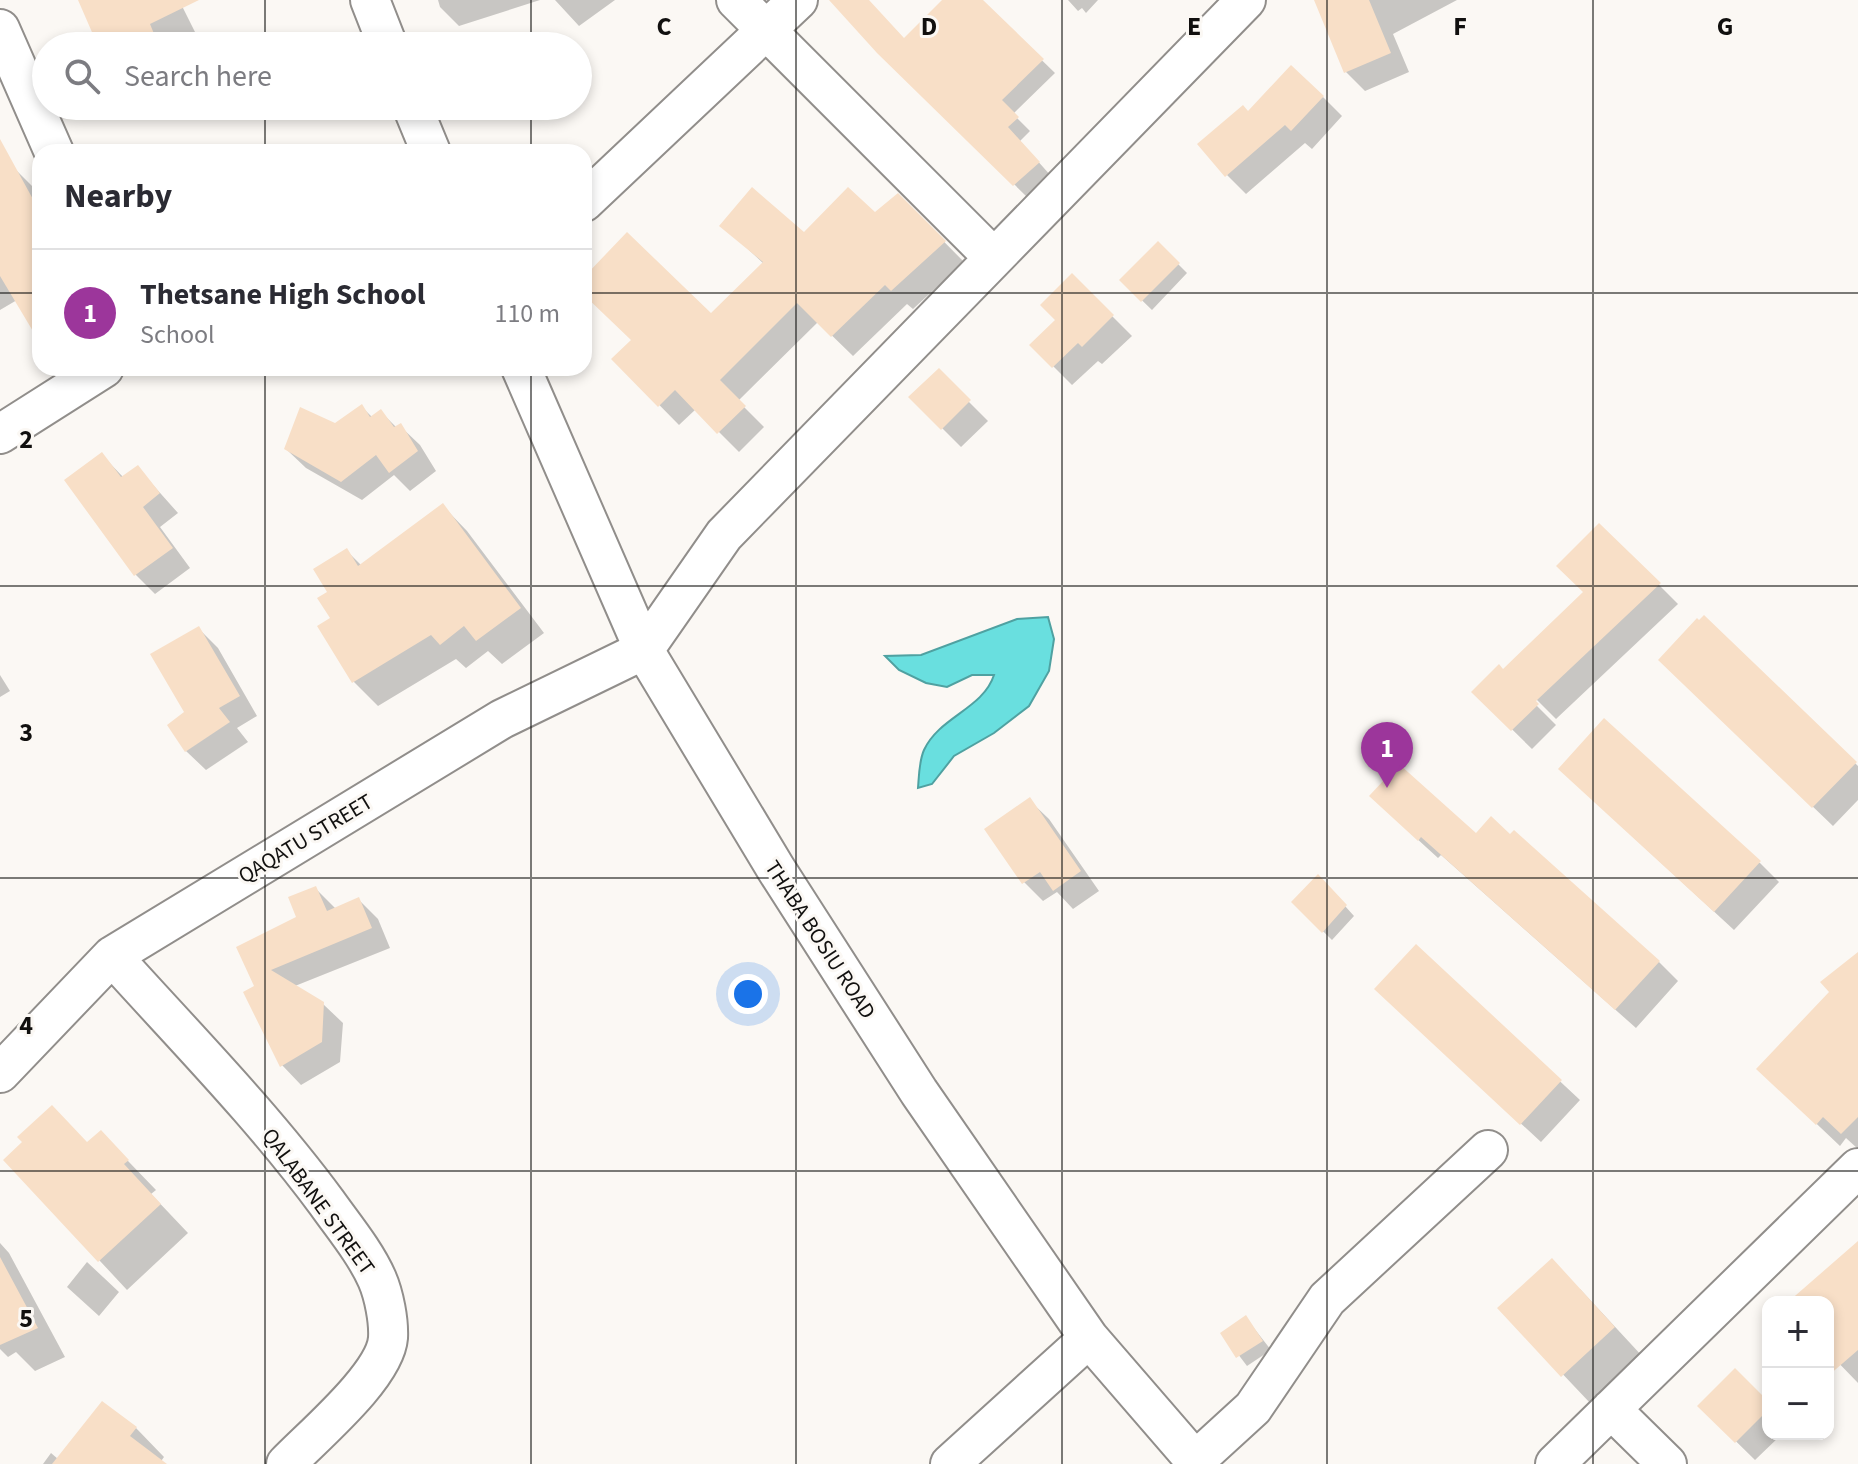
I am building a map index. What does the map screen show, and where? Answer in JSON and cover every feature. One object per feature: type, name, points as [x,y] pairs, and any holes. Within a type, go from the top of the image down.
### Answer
[{"type":"street","points":[[370,0],[383,32]]},
{"type":"street","points":[[736,0],[994,258]]},
{"type":"street","points":[[592,195],[798,0]]},
{"type":"street","points":[[644,650],[724,535],[1246,0]]},
{"type":"street","points":[[0,29],[32,102]]},
{"type":"street","points":[[40,120],[50,144]]},
{"type":"street","points":[[418,120],[428,144]]},
{"type":"street","points":[[0,434],[91,376]]},
{"type":"street","name":"THABA BOSIU ROAD","points":[[524,376],[644,650],[776,869],[919,1092],[1089,1338],[1197,1462]]},
{"type":"street","name":"QAQATU STREET","points":[[0,1073],[112,956],[502,719],[644,650]]},
{"type":"street","name":"QALABANE STREET","points":[[112,956],[293,1157],[354,1241],[378,1280],[386,1311],[388,1339],[382,1358],[372,1376],[286,1464]]},
{"type":"street","points":[[1197,1462],[1253,1408],[1327,1299],[1488,1150]]},
{"type":"street","points":[[1555,1464],[1858,1168]]},
{"type":"street","points":[[950,1464],[1089,1338]]},
{"type":"street","points":[[1611,1409],[1667,1464]]},
{"type":"water","points":[[1048,617],[1054,639],[1049,671],[1029,706],[994,733],[954,756],[932,784],[918,788],[921,759],[931,739],[981,696],[994,675],[972,675],[947,687],[926,683],[899,670],[885,656],[921,655],[1017,619]]},
{"type":"building","points":[[78,0],[199,0],[150,24],[153,32],[92,32]]},
{"type":"building","points":[[829,0],[869,0],[904,38],[942,0],[983,0],[1044,59],[1002,100],[1019,117],[1008,127],[1040,162],[1013,186],[877,53]]},
{"type":"building","points":[[1314,0],[1369,0],[1391,53],[1344,73]]},
{"type":"building","points":[[1291,65],[1324,96],[1291,131],[1285,125],[1225,177],[1197,144],[1243,105],[1248,111]]},
{"type":"building","points":[[0,139],[32,197],[32,330],[0,276]]},
{"type":"building","points":[[752,187],[804,232],[848,187],[875,212],[898,193],[946,241],[891,291],[885,285],[831,337],[797,303],[720,380],[746,406],[717,434],[675,390],[658,407],[611,359],[631,340],[592,303],[592,269],[627,232],[711,313],[763,262],[719,226]]},
{"type":"building","points":[[1158,241],[1180,263],[1141,302],[1119,280]]},
{"type":"building","points":[[1072,273],[1114,315],[1082,347],[1078,343],[1052,368],[1029,345],[1055,320],[1040,305]]},
{"type":"building","points":[[939,368],[971,400],[941,430],[908,397]]},
{"type":"building","points":[[362,404],[370,417],[381,409],[394,427],[401,423],[418,451],[389,473],[376,455],[341,482],[284,449],[300,407],[335,423]]},
{"type":"building","points":[[102,452],[121,477],[138,465],[160,493],[143,507],[173,548],[134,576],[64,480]]},
{"type":"building","points":[[443,503],[521,608],[476,641],[464,626],[440,645],[431,635],[352,683],[317,626],[330,618],[317,598],[327,592],[313,569],[347,548],[358,566]]},
{"type":"building","points":[[1599,523],[1661,583],[1536,701],[1539,704],[1511,731],[1471,692],[1499,664],[1503,669],[1583,592],[1556,566]]},
{"type":"building","points":[[1704,615],[1857,762],[1812,808],[1658,660],[1697,618],[1699,620]]},
{"type":"building","points":[[199,626],[240,696],[219,708],[230,722],[185,752],[167,725],[184,712],[150,654]]},
{"type":"building","points":[[1604,718],[1761,861],[1714,912],[1558,769]]},
{"type":"building","points":[[1399,764],[1476,833],[1491,816],[1510,834],[1514,830],[1660,961],[1615,1010],[1421,837],[1418,841],[1369,796]]},
{"type":"building","points":[[1030,797],[1081,871],[1053,891],[1040,872],[1022,884],[984,829]]},
{"type":"building","points":[[1318,874],[1347,905],[1322,933],[1291,902]]},
{"type":"building","points":[[316,886],[327,911],[359,897],[372,928],[271,970],[324,1002],[322,1042],[280,1067],[243,992],[254,986],[236,947],[296,917],[288,897]]},
{"type":"building","points":[[1416,944],[1562,1080],[1520,1125],[1374,989]]},
{"type":"building","points":[[1858,952],[1858,1117],[1841,1134],[1823,1117],[1816,1125],[1756,1069],[1829,992],[1820,982]]},
{"type":"building","points":[[52,1105],[87,1142],[101,1130],[129,1160],[124,1164],[161,1204],[98,1262],[3,1160],[22,1142],[17,1137]]},
{"type":"building","points":[[1858,1241],[1858,1350],[1834,1371],[1834,1296],[1795,1296]]},
{"type":"building","points":[[0,1257],[38,1328],[0,1345]]},
{"type":"building","points":[[1552,1258],[1615,1327],[1561,1377],[1497,1308]]},
{"type":"building","points":[[1246,1315],[1263,1341],[1236,1358],[1220,1333]]},
{"type":"building","points":[[1735,1368],[1762,1395],[1762,1416],[1735,1443],[1697,1406]]},
{"type":"building","points":[[102,1401],[137,1427],[130,1436],[167,1464],[52,1464]]},
{"type":"place","name":"Thetsane High School","points":[[1387,788]]}]
